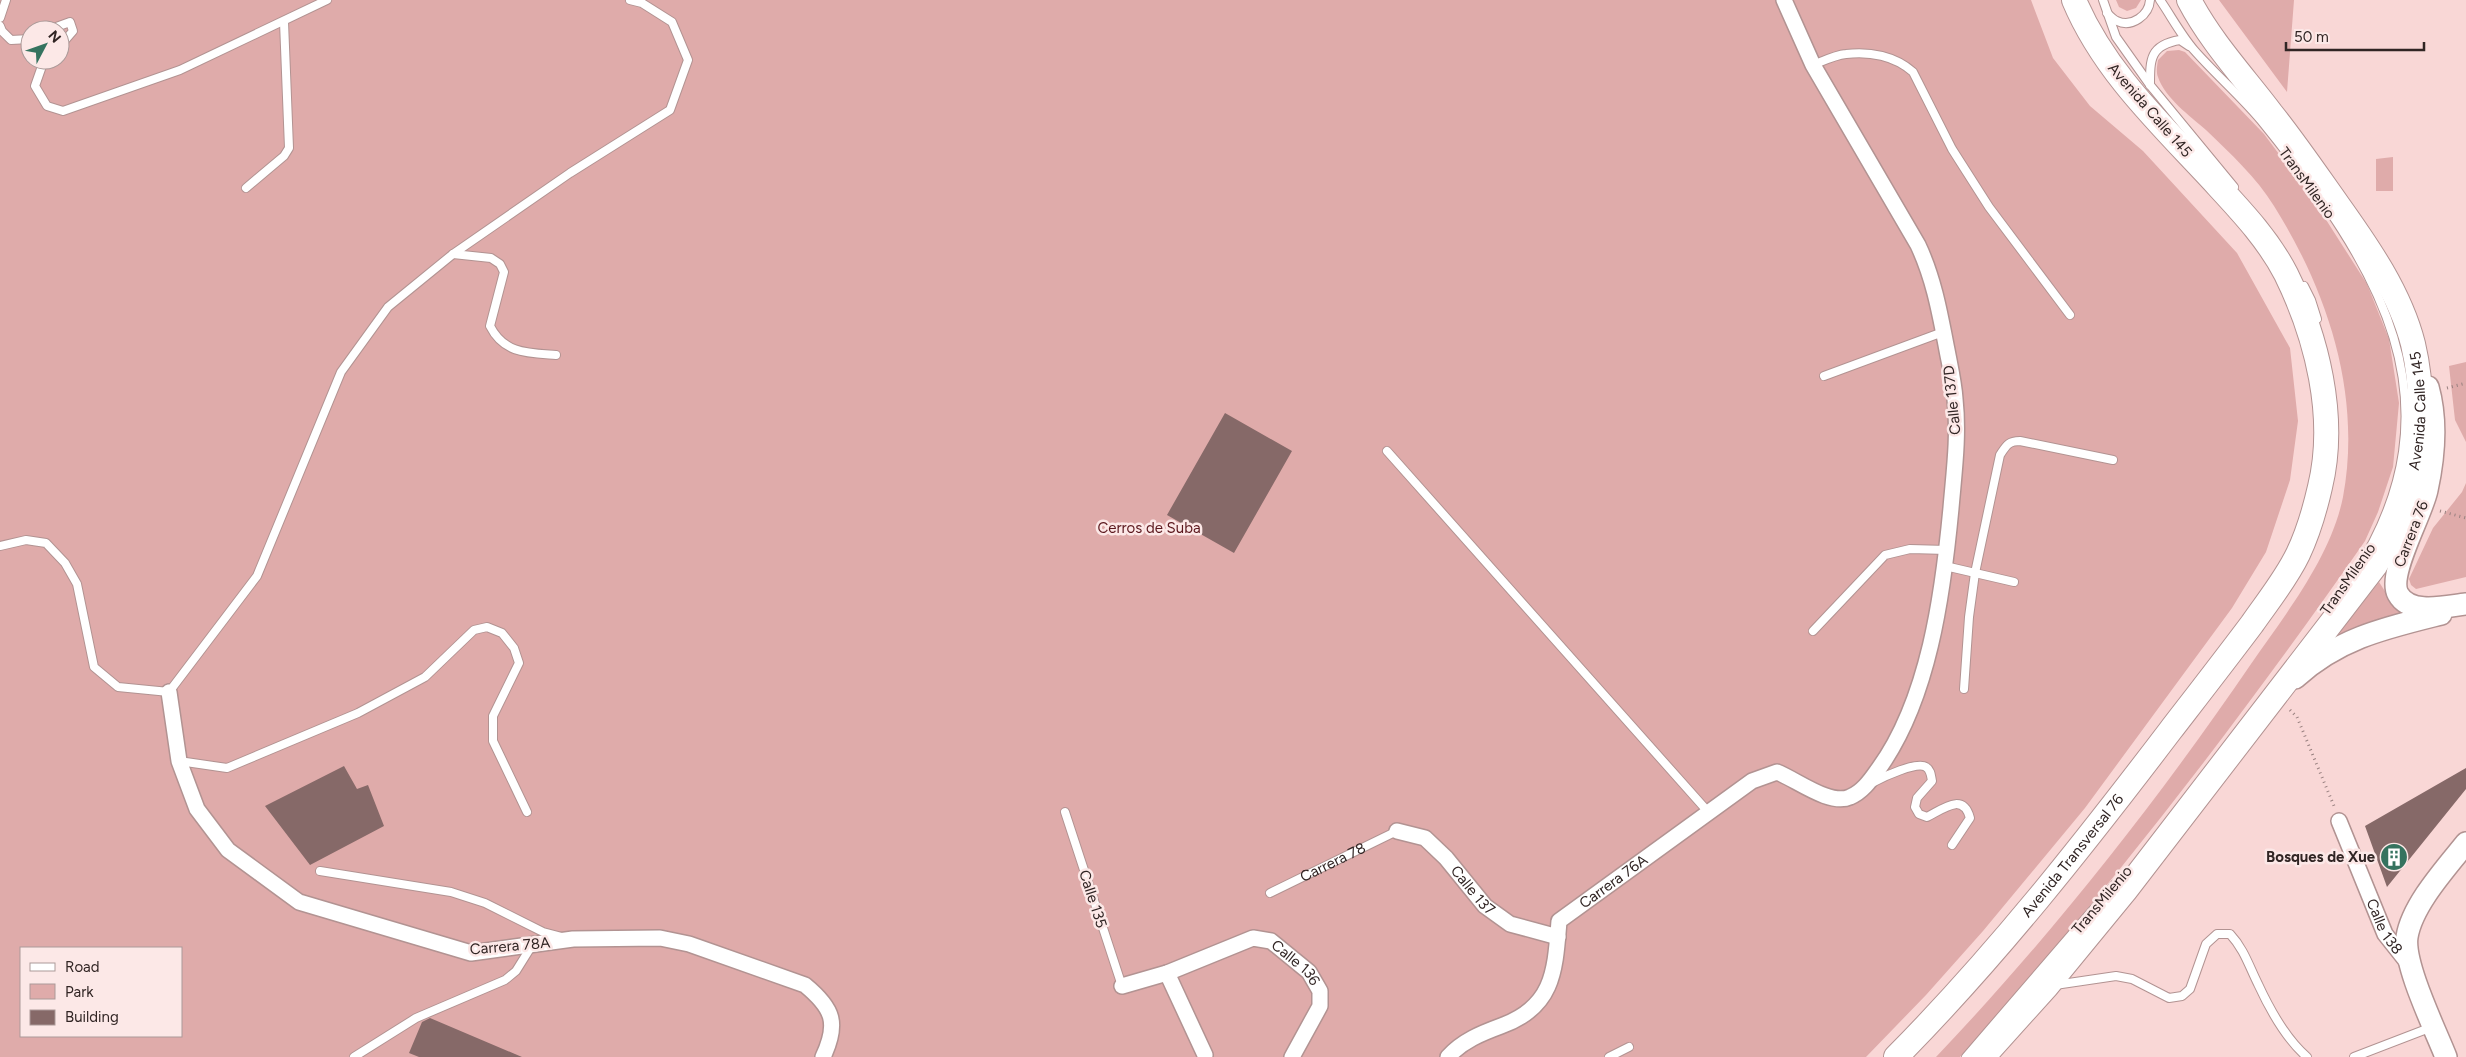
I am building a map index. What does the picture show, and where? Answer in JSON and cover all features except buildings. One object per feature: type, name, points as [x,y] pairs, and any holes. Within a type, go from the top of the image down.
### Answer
[{"type":"main road","name":"Avenida Calle 145","points":[[2074,0],[2091,36],[2124,82],[2252,223],[2269,247],[2285,272],[2301,308],[2316,353],[2326,421],[2325,459],[2321,485],[2298,554],[2280,586],[2236,646]]},
{"type":"main road","name":"Avenida Calle 145","points":[[2195,6],[2224,55],[2309,162],[2365,243],[2387,280],[2413,344],[2420,397],[2418,455],[2399,518],[2376,566],[2280,702]]},
{"type":"main road","name":"Carrera 76","points":[[2413,344],[2430,392],[2433,451],[2427,491],[2412,535],[2396,570],[2395,582],[2398,595],[2408,604],[2422,608],[2466,606]]},
{"type":"main road","name":"Carrera 76","points":[[2280,702],[2305,668],[2357,637],[2466,606]]},
{"type":"main road","name":"Avenida Transversal 76","points":[[1896,1057],[1993,951],[2086,841],[2236,646]]},
{"type":"main road","points":[[1983,1057],[2047,986],[2198,799],[2280,702]]},
{"type":"main road","points":[[2411,966],[2407,938],[2410,925],[2428,893],[2466,843]]},
{"type":"main road","name":"Calle 138","points":[[2411,966],[2446,1057]]},
{"type":"street","name":"Calle 137D","points":[[1784,0],[1813,65],[1918,245],[1930,272],[1956,398],[1957,447],[1946,566],[1932,642],[1909,711],[1892,752],[1868,785],[1850,798],[1834,800]]},
{"type":"street","name":"Carrera 78A","points":[[169,692],[179,762],[198,809],[228,850],[299,902],[471,953],[531,947],[573,940],[660,938],[689,944],[805,985],[820,998],[832,1018],[832,1039],[823,1057]]},
{"type":"street","name":"Carrera 76A","points":[[1452,1056],[1478,1034],[1519,1019],[1541,1002],[1551,979],[1559,921],[1572,909],[1710,814],[1752,781],[1778,772],[1834,800]]},
{"type":"street","name":"Calle 138","points":[[2339,821],[2385,934],[2411,966]]},
{"type":"street","name":"Calle 137","points":[[1397,831],[1426,838],[1446,858],[1485,906],[1510,924],[1558,938]]},
{"type":"street","name":"Calle 136","points":[[1167,973],[1252,938],[1271,941],[1309,972],[1320,991],[1320,1006],[1292,1057]]},
{"type":"street","points":[[1122,986],[1167,973],[1204,1055]]},
{"type":"lane","points":[[0,18],[6,0]]},
{"type":"lane","points":[[41,70],[35,86],[47,106],[63,112],[180,70],[327,0]]},
{"type":"lane","points":[[0,546],[26,540],[46,543],[65,563],[77,584],[94,668],[118,688],[169,692],[258,576],[341,372],[388,307],[453,254],[570,173],[670,110],[688,60],[672,22],[642,4],[630,0]]},
{"type":"lane","points":[[2103,0],[2116,37],[2150,85],[2242,196]]},
{"type":"lane","points":[[2106,12],[2117,21],[2129,23],[2144,16],[2150,7],[2150,0]]},
{"type":"lane","name":"TransMilenio","points":[[2160,0],[2193,48],[2264,123],[2354,250],[2381,299],[2399,352],[2406,394],[2406,439],[2398,479],[2374,544],[2347,586]]},
{"type":"lane","points":[[70,22],[73,26],[73,31],[70,34]]},
{"type":"lane","points":[[246,188],[284,156],[289,148],[284,22]]},
{"type":"lane","points":[[0,26],[2,31],[11,40],[20,41]]},
{"type":"lane","points":[[2150,85],[2150,61],[2156,50],[2167,42],[2180,40],[2193,48]]},
{"type":"lane","points":[[1813,65],[1845,54],[1880,55],[1902,63],[1912,72],[1952,149],[1990,207],[2070,315]]},
{"type":"lane","points":[[2260,219],[2271,234]]},
{"type":"lane","points":[[453,254],[491,258],[500,264],[504,272],[490,326],[496,338],[516,350],[530,354],[556,355]]},
{"type":"lane","points":[[2297,275],[2311,300],[2318,325]]},
{"type":"lane","points":[[1824,376],[1943,332]]},
{"type":"lane","points":[[2292,584],[2316,533],[2332,472],[2333,433],[2328,369]]},
{"type":"lane","points":[[1964,689],[1969,617],[1976,573],[2000,455],[2006,445],[2012,441],[2020,441],[2113,460]]},
{"type":"lane","points":[[1387,451],[1710,814]]},
{"type":"lane","points":[[1813,631],[1885,555],[1910,549],[1947,550]]},
{"type":"lane","points":[[1946,566],[2014,582]]},
{"type":"lane","points":[[2220,681],[2265,621]]},
{"type":"lane","points":[[179,762],[227,768],[358,713],[425,677],[474,630],[487,627],[502,633],[514,648],[519,663],[494,716],[493,740],[527,812]]},
{"type":"lane","points":[[2157,834],[2195,789],[2248,717]]},
{"type":"lane","points":[[1868,785],[1886,775],[1920,765],[1926,767],[1930,772],[1932,781],[1917,798],[1915,807],[1919,814],[1927,817],[1952,804],[1960,804],[1968,809],[1970,818],[1952,845]]},
{"type":"lane","name":"Calle 135","points":[[1065,812],[1122,986]]},
{"type":"lane","name":"Carrera 78","points":[[1270,893],[1397,831]]},
{"type":"lane","points":[[320,871],[451,892],[485,904],[543,932],[573,940]]},
{"type":"lane","name":"TransMilenio","points":[[1966,1057],[2119,880]]},
{"type":"lane","points":[[2047,986],[2116,976],[2132,979],[2169,998],[2182,996],[2190,989],[2206,944],[2217,934],[2230,934],[2241,946],[2259,987],[2293,1045],[2307,1057]]},
{"type":"lane","points":[[354,1057],[416,1018],[505,980],[516,971],[531,947]]},
{"type":"lane","points":[[2354,1057],[2434,1026]]},
{"type":"lane","points":[[1609,1057],[1629,1047]]},
{"type":"path","points":[[2444,389],[2466,383]]},
{"type":"path","points":[[2437,510],[2466,518]]},
{"type":"path","points":[[2280,702],[2297,716],[2339,821]]},
{"type":"green space","name":"Cerros de Suba","points":[[0,0],[2031,0],[2053,58],[2090,106],[2143,151],[2237,253],[2290,348],[2298,421],[2290,480],[2266,552],[2232,608],[2085,808],[1983,931],[1926,995],[1866,1057],[0,1057]]},
{"type":"green space","points":[[2116,0],[2141,0],[2136,8],[2127,11],[2119,7]]},
{"type":"green space","points":[[2219,0],[2294,0],[2287,92]]},
{"type":"green space","points":[[2179,50],[2185,52],[2264,134],[2316,204],[2367,284],[2389,339],[2399,403],[2393,467],[2378,512],[2365,541],[2270,675],[2170,805],[2067,933],[1960,1057],[1936,1057],[2062,916],[2178,767],[2305,585],[2328,542],[2343,497],[2348,459],[2348,421],[2344,383],[2325,309],[2293,239],[2260,186],[2243,166],[2172,99],[2161,85],[2157,73],[2158,60],[2167,51]]},
{"type":"green space","points":[[2393,157],[2393,191],[2376,191],[2376,159]]},
{"type":"green space","points":[[2466,362],[2466,442],[2455,420],[2449,366]]},
{"type":"green space","points":[[2466,483],[2466,577],[2416,589],[2411,585],[2409,579],[2433,528],[2462,492]]},
{"type":"green space","points":[[2379,582],[2388,596],[2404,612],[2335,638]]},
{"type":"place","name":"Bosques de Xue","points":[[2394,857]]}]
